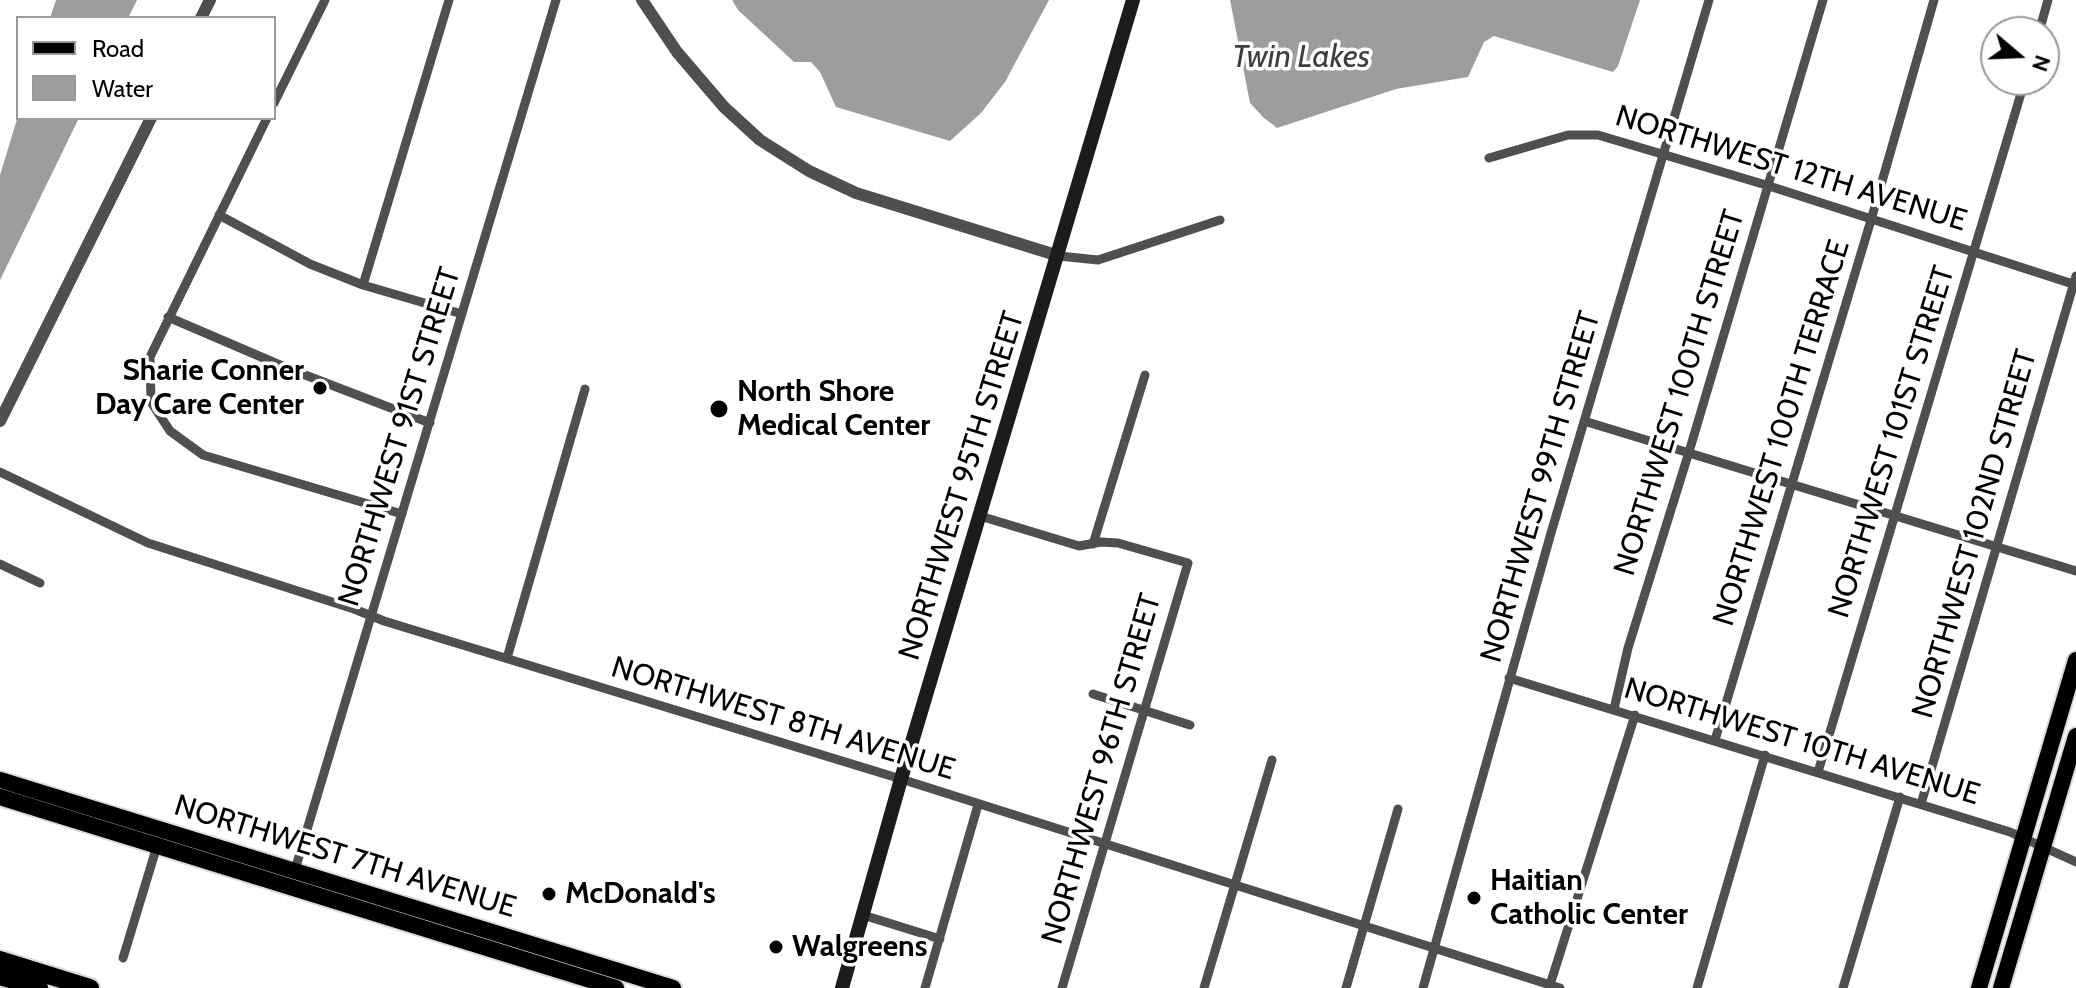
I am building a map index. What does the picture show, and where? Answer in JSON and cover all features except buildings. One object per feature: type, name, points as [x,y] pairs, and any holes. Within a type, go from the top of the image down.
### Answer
[{"type":"highway","points":[[0,960],[90,988]]},
{"type":"highway","points":[[0,976],[39,988]]},
{"type":"main road","name":"NORTHWEST 95TH STREET","points":[[842,988],[901,779],[1133,0]]},
{"type":"main road","points":[[1979,988],[2076,660]]},
{"type":"main road","points":[[2001,988],[2076,736]]},
{"type":"main road","name":"NORTHWEST 7TH AVENUE","points":[[0,780],[667,986]]},
{"type":"main road","name":"NORTHWEST 7TH AVENUE","points":[[0,797],[616,988]]},
{"type":"main road","points":[[491,950],[505,945],[533,954],[547,949]]},
{"type":"main road","points":[[583,978],[597,970],[648,986],[667,986]]},
{"type":"street","points":[[276,99],[325,0]]},
{"type":"street","points":[[363,285],[449,0]]},
{"type":"street","name":"NORTHWEST 91ST STREET","points":[[289,888],[556,0]]},
{"type":"street","points":[[642,0],[677,52],[724,107],[760,140],[809,171],[856,193],[1059,256],[1098,260],[1220,220]]},
{"type":"street","name":"NORTHWEST 99TH STREET","points":[[1423,988],[1509,678],[1709,0]]},
{"type":"street","name":"NORTHWEST 100TH STREET","points":[[1614,709],[1628,648],[1823,0]]},
{"type":"street","name":"NORTHWEST 100TH TERRACE","points":[[1715,740],[1934,0]]},
{"type":"street","name":"NORTHWEST 101ST STREET","points":[[1818,772],[2020,96]]},
{"type":"street","points":[[0,421],[150,120]]},
{"type":"street","points":[[266,120],[150,357],[151,402],[170,431],[203,455],[402,514]]},
{"type":"street","name":"NORTHWEST 12TH AVENUE","points":[[1489,158],[1577,133],[1598,135],[1766,185],[1974,254],[2075,282]]},
{"type":"street","points":[[219,215],[310,264],[363,285],[462,314]]},
{"type":"street","name":"NORTHWEST 102ND STREET","points":[[1921,804],[2075,282]]},
{"type":"street","points":[[168,317],[287,368],[430,423]]},
{"type":"street","points":[[980,516],[1079,546],[1093,544],[1145,375]]},
{"type":"street","points":[[507,658],[585,389]]},
{"type":"street","points":[[1584,421],[2076,571]]},
{"type":"street","name":"NORTHWEST 8TH AVENUE","points":[[0,472],[148,543],[371,616],[901,779],[1560,988]]},
{"type":"street","name":"NORTHWEST 96TH STREET","points":[[1062,988],[1188,563],[1118,543],[1093,544]]},
{"type":"street","points":[[0,564],[40,583]]},
{"type":"street","name":"NORTHWEST 10TH AVENUE","points":[[1509,678],[2024,837],[2076,862]]},
{"type":"street","points":[[1093,694],[1190,725]]},
{"type":"street","points":[[1549,986],[1635,715]]},
{"type":"street","points":[[1697,988],[1765,755]]},
{"type":"street","points":[[1204,988],[1272,760]]},
{"type":"street","points":[[1843,988],[1900,797]]},
{"type":"street","points":[[925,988],[978,805]]},
{"type":"street","points":[[1346,988],[1398,809]]},
{"type":"street","points":[[123,958],[157,846]]},
{"type":"street","points":[[863,915],[940,939]]},
{"type":"water","points":[[56,0],[137,0],[129,16],[51,16]]},
{"type":"water","points":[[732,0],[1049,0],[1005,82],[981,113],[950,141],[836,107],[820,72],[811,62],[794,62],[738,10]]},
{"type":"water","name":"Twin Lakes","points":[[1230,0],[1640,0],[1618,66],[1613,72],[1494,36],[1484,42],[1468,77],[1396,89],[1277,128],[1250,103]]},
{"type":"water","points":[[17,120],[78,120],[0,280],[0,175]]},
{"type":"place","name":"Sharie Conner Day Care Center","points":[[320,388]]},
{"type":"place","name":"North Shore Medical Center","points":[[719,409]]},
{"type":"place","name":"McDonald's","points":[[549,894]]},
{"type":"place","name":"Haitian Catholic Center","points":[[1474,898]]},
{"type":"place","name":"Walgreens","points":[[776,947]]}]
